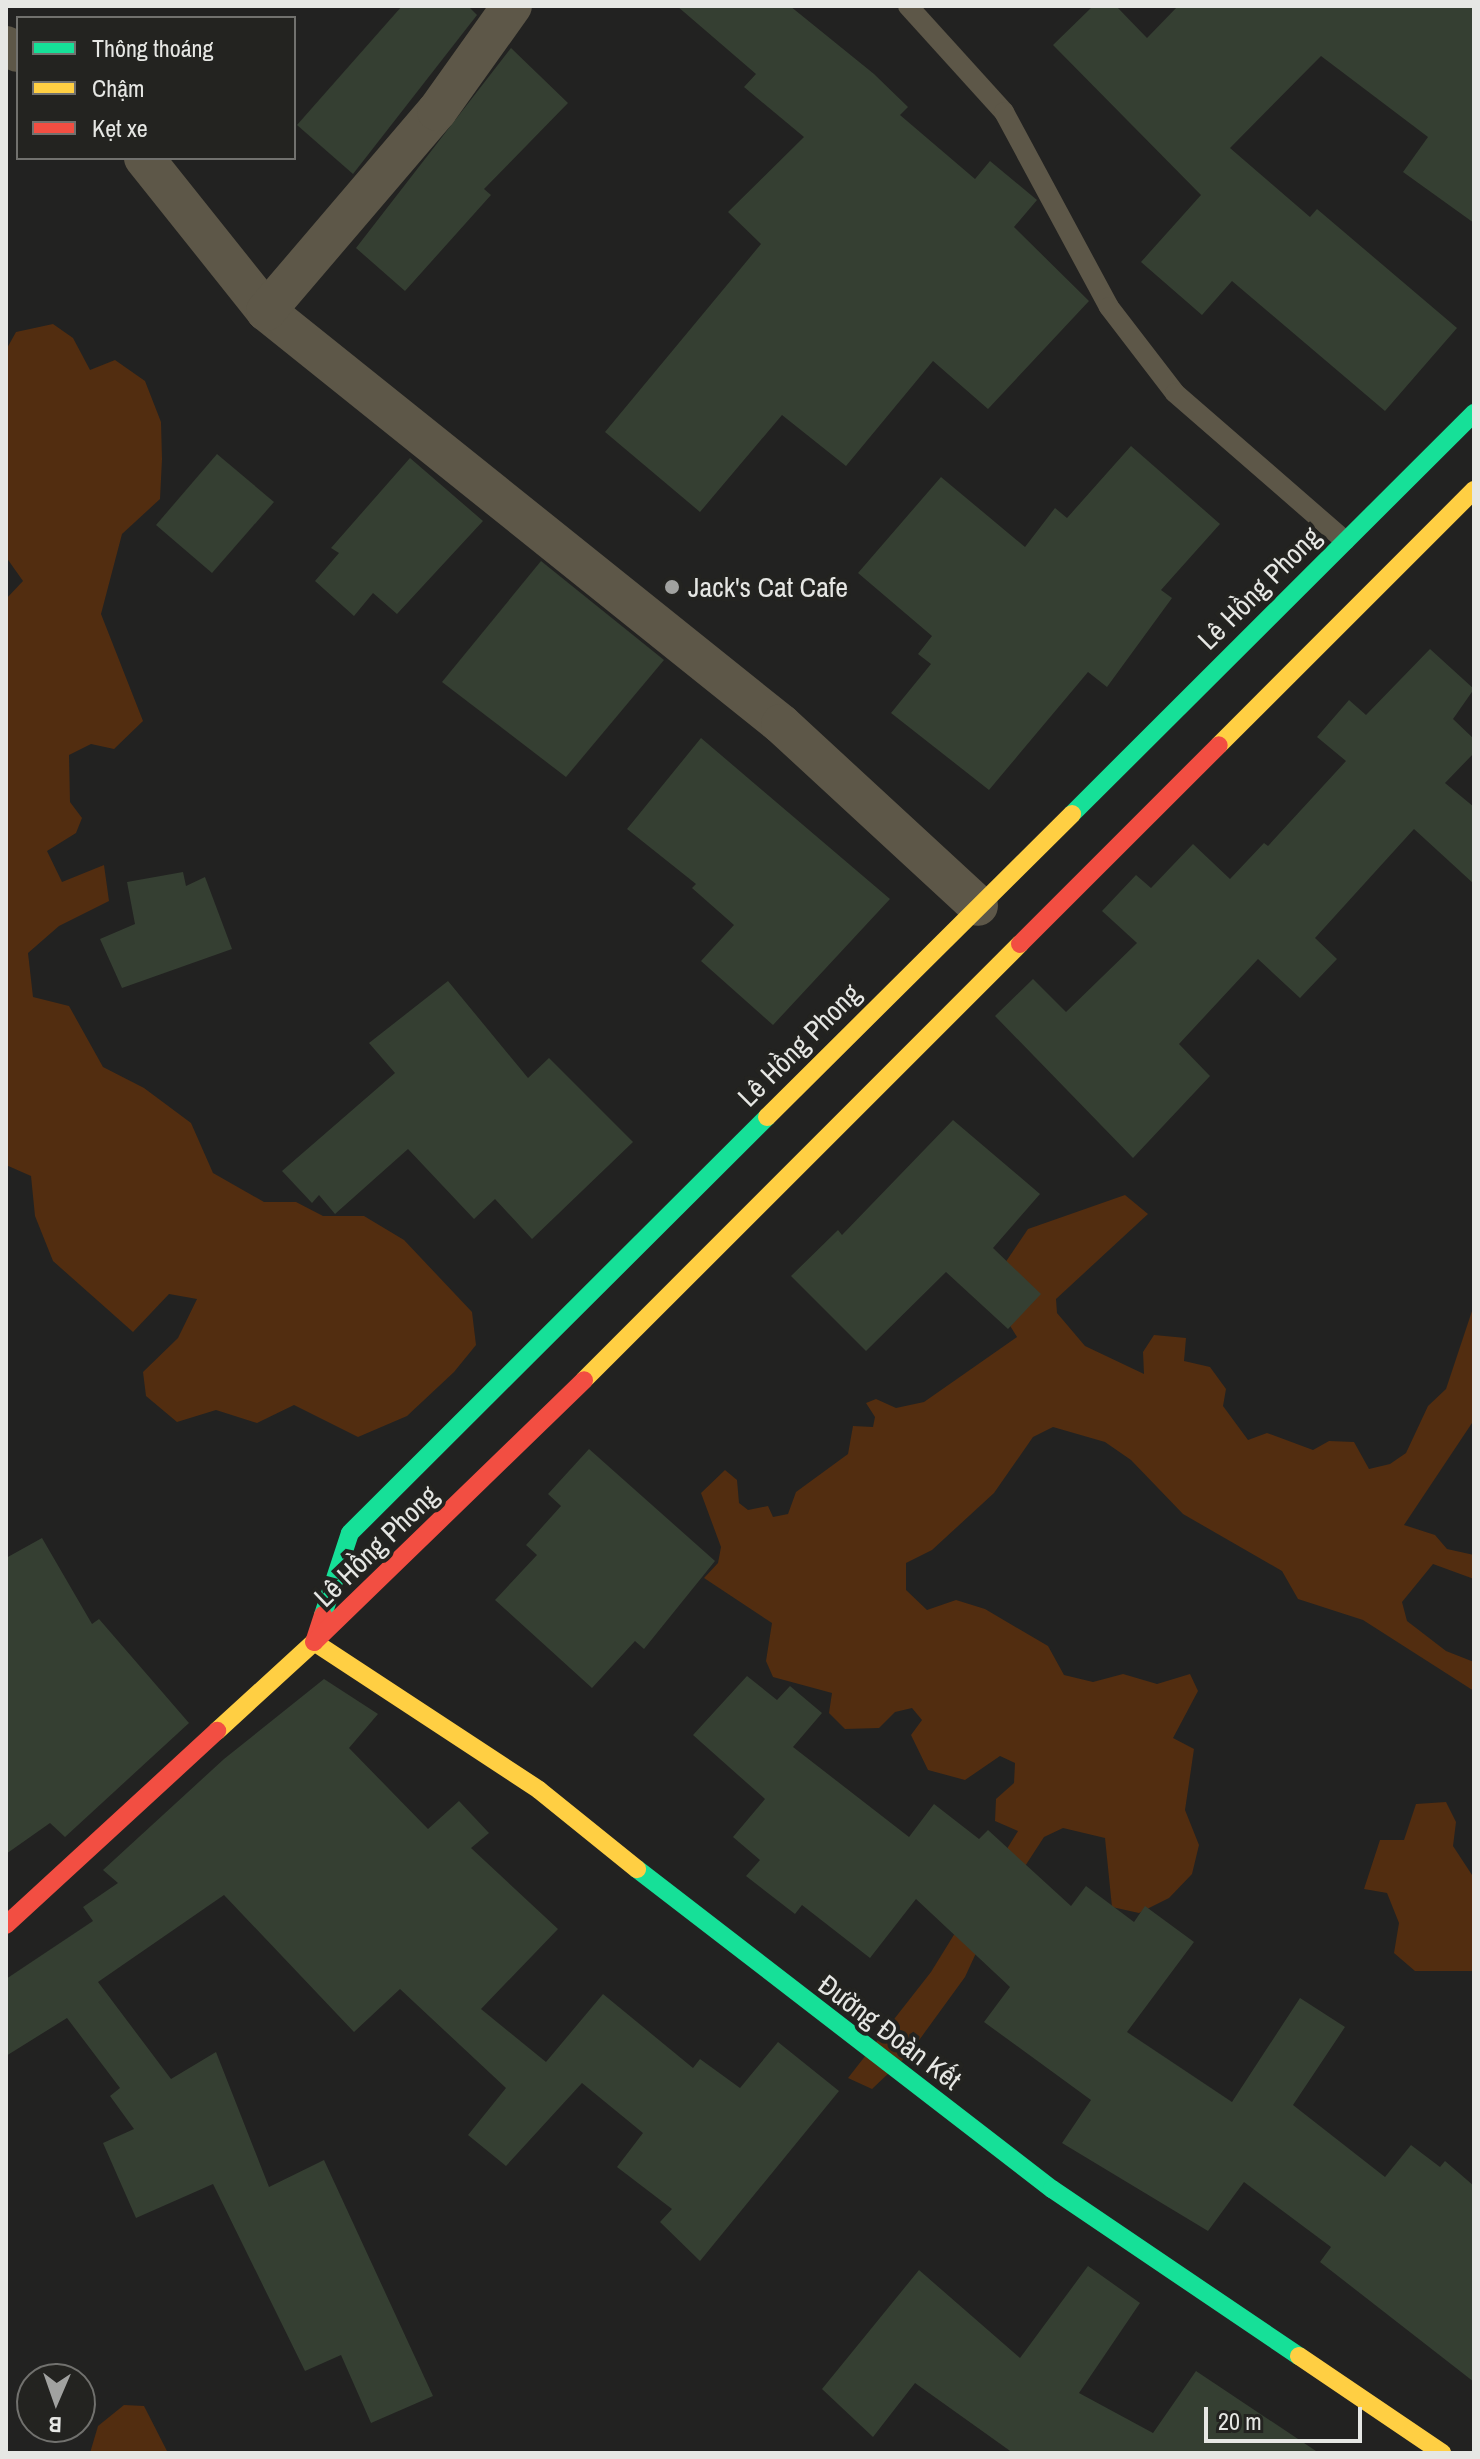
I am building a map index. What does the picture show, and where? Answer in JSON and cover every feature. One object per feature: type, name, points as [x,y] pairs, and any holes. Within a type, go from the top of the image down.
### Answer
[{"type":"street","points":[[266,311],[437,111],[512,6]]},
{"type":"street","points":[[146,160],[266,311],[781,724],[978,906]]},
{"type":"street","name":"Lê Hồng Phong","points":[[314,1642],[350,1533],[1474,413]]},
{"type":"street","name":"Lê Hồng Phong","points":[[314,1642],[394,1570],[1474,490]]},
{"type":"street","points":[[6,1925],[314,1642]]},
{"type":"street","name":"Đường Đoàn Kết","points":[[314,1642],[539,1790],[806,2004],[1052,2189],[1442,2453]]},
{"type":"lane","points":[[908,6],[1004,112],[1109,307],[1175,393],[1345,541]]},
{"type":"shaded area","points":[[53,324],[73,338],[90,370],[115,360],[145,381],[161,422],[162,459],[160,499],[122,534],[101,614],[143,721],[114,749],[91,744],[69,755],[70,802],[82,818],[76,833],[47,851],[62,882],[104,865],[109,901],[59,926],[28,953],[33,997],[69,1006],[103,1067],[144,1088],[191,1123],[213,1173],[264,1202],[296,1202],[323,1216],[364,1216],[404,1240],[472,1312],[476,1345],[454,1372],[407,1416],[358,1437],[294,1405],[257,1423],[216,1410],[177,1422],[146,1396],[143,1372],[178,1338],[197,1299],[169,1294],[133,1332],[53,1261],[35,1216],[31,1176],[6,1165],[6,599],[23,581],[6,557],[6,350],[16,332]]},
{"type":"shaded area","points":[[1125,1195],[1148,1214],[1056,1299],[1057,1313],[1085,1346],[1144,1374],[1143,1352],[1154,1335],[1186,1338],[1184,1361],[1210,1367],[1226,1389],[1223,1406],[1248,1440],[1267,1433],[1313,1450],[1329,1441],[1354,1442],[1369,1469],[1390,1464],[1406,1453],[1428,1406],[1446,1389],[1474,1305],[1474,1420],[1404,1525],[1435,1535],[1447,1549],[1474,1555],[1474,1579],[1433,1564],[1402,1602],[1407,1621],[1446,1651],[1474,1662],[1474,1691],[1363,1620],[1298,1599],[1282,1571],[1183,1514],[1131,1460],[1105,1442],[1053,1427],[1033,1437],[994,1493],[932,1550],[906,1563],[906,1590],[927,1610],[956,1600],[985,1609],[1048,1646],[1064,1675],[1093,1682],[1123,1674],[1157,1684],[1190,1674],[1198,1691],[1173,1738],[1194,1749],[1185,1810],[1199,1845],[1192,1874],[1169,1898],[1139,1913],[1112,1907],[1105,1838],[1063,1828],[1044,1837],[994,1914],[965,1977],[909,2054],[872,2089],[848,2078],[931,1972],[1018,1831],[995,1821],[996,1799],[1014,1783],[1015,1763],[1000,1756],[965,1780],[928,1770],[911,1735],[922,1720],[912,1708],[895,1712],[879,1728],[845,1729],[829,1713],[832,1693],[773,1677],[766,1661],[772,1623],[704,1578],[718,1563],[721,1547],[701,1493],[725,1470],[737,1480],[739,1503],[748,1510],[768,1506],[773,1517],[788,1514],[796,1492],[848,1454],[853,1426],[873,1427],[875,1417],[866,1403],[876,1399],[896,1408],[924,1402],[1017,1337],[1009,1324],[1003,1266],[1028,1229]]},
{"type":"shaded area","points":[[1446,1802],[1456,1822],[1453,1846],[1474,1878],[1474,1971],[1415,1971],[1394,1953],[1399,1923],[1387,1893],[1364,1889],[1380,1840],[1404,1840],[1416,1804]]},
{"type":"shaded area","points":[[124,2405],[144,2406],[168,2453],[90,2453],[93,2443],[96,2443],[98,2426]]},
{"type":"building","points":[[402,6],[468,6],[477,15],[353,174],[297,125]]},
{"type":"building","points":[[677,6],[790,6],[874,74],[908,107],[900,115],[975,179],[990,161],[1037,200],[1014,227],[1089,301],[988,409],[933,361],[846,466],[782,415],[700,512],[605,432],[761,244],[728,212],[804,137],[744,87],[756,74]]},
{"type":"building","points":[[1093,6],[1116,6],[1147,38],[1178,6],[1474,6],[1474,223],[1403,172],[1428,137],[1321,56],[1230,148],[1310,217],[1317,209],[1457,328],[1385,411],[1232,281],[1202,315],[1141,262],[1201,195],[1053,45]]},
{"type":"building","points":[[511,48],[568,103],[484,189],[491,195],[405,291],[356,248]]},
{"type":"building","points":[[1131,446],[1220,524],[1161,590],[1172,598],[1107,687],[1088,672],[989,790],[891,713],[931,664],[918,654],[932,636],[858,573],[941,477],[1025,547],[1055,508],[1067,518]]},
{"type":"building","points":[[217,454],[274,502],[212,573],[156,525]]},
{"type":"building","points":[[410,458],[483,521],[397,614],[373,593],[354,616],[315,581],[339,553],[331,548]]},
{"type":"building","points":[[541,561],[664,660],[566,777],[442,682]]},
{"type":"building","points":[[1430,649],[1474,689],[1453,719],[1474,739],[1474,753],[1445,783],[1474,807],[1474,884],[1414,829],[1315,938],[1337,959],[1300,998],[1258,959],[1179,1044],[1210,1076],[1133,1158],[995,1016],[1033,979],[1066,1012],[1137,943],[1102,911],[1136,875],[1151,888],[1193,844],[1230,879],[1264,843],[1268,846],[1346,761],[1317,737],[1349,700],[1366,715]]},
{"type":"building","points":[[701,738],[890,899],[773,1025],[701,961],[734,925],[692,888],[696,884],[627,829]]},
{"type":"building","points":[[183,872],[186,886],[205,877],[232,949],[122,988],[100,939],[135,924],[127,882]]},
{"type":"building","points":[[448,981],[528,1078],[549,1058],[633,1142],[532,1239],[495,1199],[474,1219],[408,1149],[335,1214],[319,1195],[312,1203],[282,1171],[395,1073],[369,1043]]},
{"type":"building","points":[[953,1120],[1040,1194],[993,1248],[1041,1294],[1008,1329],[946,1272],[866,1351],[791,1276],[838,1230],[842,1235]]},
{"type":"building","points":[[589,1449],[715,1561],[644,1649],[635,1641],[592,1688],[495,1600],[537,1555],[526,1545],[561,1506],[548,1494]]},
{"type":"building","points":[[42,1538],[92,1624],[99,1619],[189,1723],[65,1837],[50,1823],[6,1854],[6,1558]]},
{"type":"building","points":[[747,1676],[777,1700],[790,1686],[822,1713],[793,1747],[909,1837],[934,1804],[979,1839],[988,1830],[1071,1906],[1086,1886],[1134,1922],[1145,1906],[1194,1942],[1127,2032],[1232,2102],[1300,1998],[1345,2027],[1293,2105],[1385,2177],[1411,2145],[1440,2167],[1445,2161],[1474,2186],[1474,2382],[1320,2262],[1331,2247],[1244,2182],[1208,2231],[1062,2143],[1091,2100],[984,2022],[1010,1987],[916,1899],[870,1958],[802,1905],[795,1914],[746,1876],[760,1860],[733,1837],[765,1799],[693,1735]]},
{"type":"building","points":[[324,1679],[378,1714],[349,1748],[428,1829],[459,1801],[489,1833],[471,1848],[558,1929],[481,2009],[546,2062],[603,1994],[693,2068],[700,2059],[740,2088],[778,2042],[839,2091],[700,2261],[660,2222],[672,2209],[617,2167],[643,2133],[582,2083],[506,2166],[468,2135],[506,2088],[400,1989],[354,2032],[224,1895],[98,1982],[171,2079],[216,2052],[269,2187],[324,2160],[433,2396],[371,2423],[341,2355],[305,2371],[213,2184],[136,2218],[103,2143],[134,2129],[110,2096],[120,2088],[67,2018],[6,2056],[6,1979],[93,1921],[83,1907],[118,1883],[103,1870],[224,1759]]},
{"type":"building","points":[[1088,2266],[1140,2303],[1079,2393],[1153,2433],[1196,2371],[1319,2453],[1013,2453],[915,2383],[873,2437],[822,2389],[919,2270],[1020,2358]]},
{"type":"traffic: fast","points":[[1072,814],[1474,413]]},
{"type":"traffic: fast","points":[[323,1615],[350,1533],[767,1117]]},
{"type":"traffic: fast","points":[[637,1869],[1052,2189],[1299,2356]]},
{"type":"traffic: slow","points":[[1219,745],[1474,490]]},
{"type":"traffic: slow","points":[[767,1117],[1072,814]]},
{"type":"traffic: slow","points":[[584,1380],[1020,944]]},
{"type":"traffic: slow","points":[[217,1731],[314,1642],[539,1790],[637,1869]]},
{"type":"traffic: slow","points":[[1299,2356],[1442,2453]]},
{"type":"traffic: jam","points":[[1020,944],[1219,745]]},
{"type":"traffic: jam","points":[[323,1615],[314,1642],[584,1380]]},
{"type":"traffic: jam","points":[[6,1925],[217,1731]]},
{"type":"place","name":"Jack's Cat Cafe","points":[[672,587]]}]
